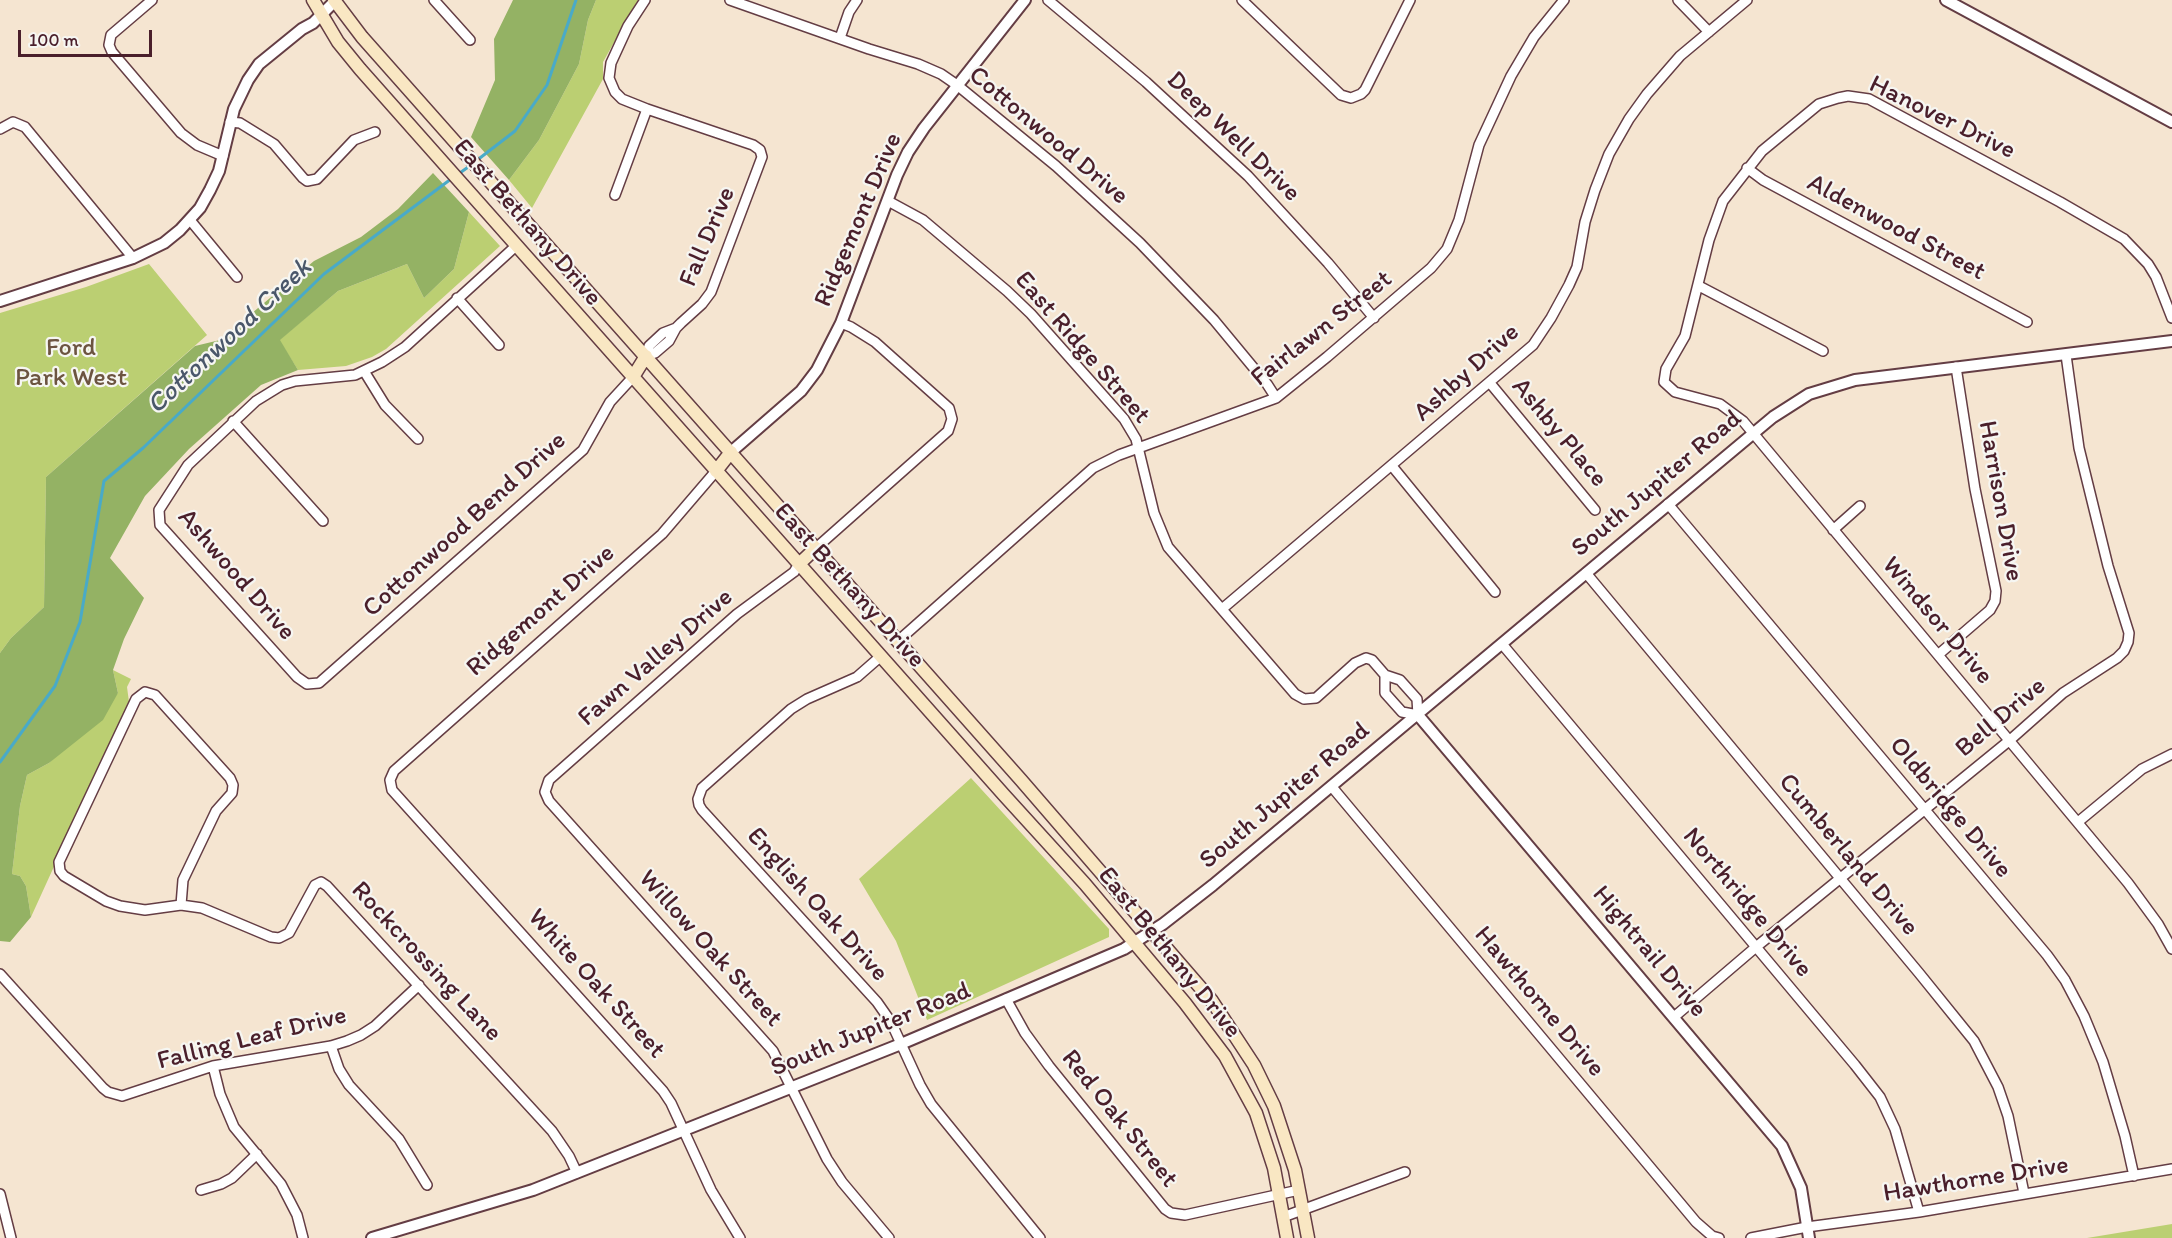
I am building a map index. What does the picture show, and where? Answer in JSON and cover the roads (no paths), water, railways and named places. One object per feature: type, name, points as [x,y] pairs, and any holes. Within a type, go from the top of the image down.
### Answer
[{"type":"main road","name":"East Bethany Drive","points":[[313,0],[338,42],[360,69],[1085,884],[1185,1003],[1225,1056],[1256,1113],[1274,1168],[1287,1238]]},
{"type":"main road","name":"East Bethany Drive","points":[[335,0],[362,38],[1022,780],[1212,1001],[1254,1065],[1274,1106],[1287,1142],[1308,1238]]},
{"type":"main road","points":[[633,377],[646,356]]},
{"type":"main road","points":[[716,471],[731,452]]},
{"type":"main road","points":[[799,564],[816,548]]},
{"type":"main road","points":[[881,656],[898,641]]},
{"type":"main road","points":[[1004,795],[1022,780]]},
{"type":"main road","points":[[1256,1113],[1274,1106]]},
{"type":"street","points":[[152,0],[111,35],[109,45],[112,52],[181,133],[197,145],[223,156]]},
{"type":"street","points":[[0,301],[133,258],[164,243],[190,220],[210,190],[223,156],[230,122],[239,95],[260,64],[322,14],[335,0]]},
{"type":"street","points":[[434,0],[470,40]]},
{"type":"street","points":[[615,195],[647,109],[622,99],[610,83],[609,73],[611,63],[628,26],[645,0]]},
{"type":"street","name":"Cottonwood Drive","points":[[730,0],[918,64],[941,74],[957,85],[1056,166],[1140,243],[1214,320],[1276,398]]},
{"type":"street","points":[[840,38],[849,12],[857,0]]},
{"type":"street","name":"Ridgemont Drive","points":[[731,452],[801,391],[817,370],[841,323],[908,152],[957,85],[1025,0]]},
{"type":"street","name":"Deep Well Drive","points":[[1048,0],[1146,82],[1248,176],[1321,255],[1374,318]]},
{"type":"street","points":[[1242,0],[1341,95],[1348,97],[1355,97],[1365,90],[1410,0]]},
{"type":"street","name":"Fairlawn Street","points":[[898,641],[1093,468],[1110,458],[1276,398],[1431,268],[1448,249],[1459,220],[1472,168],[1486,126],[1510,76],[1528,46],[1564,0]]},
{"type":"street","points":[[1678,0],[1708,32]]},
{"type":"street","name":"Ashby Drive","points":[[1222,609],[1533,345],[1562,299],[1577,267],[1585,222],[1594,190],[1629,119],[1673,64],[1747,0]]},
{"type":"street","points":[[1947,0],[1965,5],[2172,122]]},
{"type":"street","name":"Hanover Drive","points":[[1664,382],[1666,369],[1686,336],[1709,240],[1723,201],[1762,151],[1819,105],[1848,96],[1869,99],[2124,239],[2148,264],[2156,277],[2172,318]]},
{"type":"street","name":"Fall Drive","points":[[646,356],[649,346],[663,333],[676,328],[697,309],[711,292],[762,162],[762,153],[753,145],[647,109]]},
{"type":"street","points":[[230,122],[240,123],[274,144],[308,181],[317,179],[354,140],[375,132]]},
{"type":"street","points":[[0,129],[8,123],[25,127],[133,258]]},
{"type":"street","name":"Aldenwood Street","points":[[1747,168],[1763,180],[2027,322]]},
{"type":"street","name":"East Ridge Street","points":[[888,201],[923,220],[1018,301],[1124,419],[1138,448],[1161,532],[1180,562],[1295,694],[1304,699]]},
{"type":"street","points":[[190,220],[237,277]]},
{"type":"street","name":"Ashwood Drive","points":[[307,684],[297,677],[164,529],[159,520],[159,510],[188,465],[263,396],[282,385],[295,381],[355,375],[382,362],[405,347],[517,245]]},
{"type":"street","points":[[1699,286],[1823,351]]},
{"type":"street","points":[[457,298],[499,345]]},
{"type":"street","points":[[816,548],[948,431],[952,419],[949,408],[875,342],[841,323]]},
{"type":"street","name":"South Jupiter Road","points":[[372,1238],[533,1190],[901,1044],[1124,949],[1213,885],[1753,434],[1790,405],[1820,390],[1855,380],[2172,341]]},
{"type":"street","name":"Bell Drive","points":[[1674,1017],[2077,682],[2117,658],[2124,651],[2129,633],[2108,566],[2079,448],[2066,355]]},
{"type":"street","name":"Harrison Drive","points":[[1939,654],[1990,610],[1996,591],[1975,489],[1956,367]]},
{"type":"street","points":[[364,371],[385,405],[418,439]]},
{"type":"street","name":"Cottonwood Bend Drive","points":[[307,684],[324,679],[583,450],[609,402],[633,377]]},
{"type":"street","name":"Windsor Drive","points":[[1664,382],[1676,392],[1720,404],[1739,417],[2078,822],[2146,908],[2172,949]]},
{"type":"street","name":"Ashby Place","points":[[1490,383],[1595,510]]},
{"type":"street","points":[[234,421],[322,521]]},
{"type":"street","points":[[1392,466],[1495,592]]},
{"type":"street","name":"Ridgemont Drive","points":[[390,780],[394,771],[662,534],[716,471]]},
{"type":"street","name":"Oldbridge Drive","points":[[1668,504],[2048,955],[2075,998],[2103,1062],[2125,1136],[2134,1176]]},
{"type":"street","points":[[1833,530],[1860,506]]},
{"type":"street","name":"Fawn Valley Drive","points":[[545,788],[549,780],[674,668],[751,603],[786,579],[799,564]]},
{"type":"street","name":"Cumberland Drive","points":[[1586,573],[1974,1041],[1998,1087],[2008,1116],[2024,1193]]},
{"type":"street","name":"Northridge Drive","points":[[1502,644],[1880,1097],[1895,1129],[1919,1212]]},
{"type":"street","name":"English Oak Drive","points":[[881,656],[857,677],[807,699],[791,709],[706,784],[698,799],[702,810],[877,1002],[891,1022],[931,1104],[1040,1238]]},
{"type":"street","name":"Hightrail Drive","points":[[1304,699],[1316,698],[1360,659],[1372,660],[1385,675],[1400,680],[1417,699],[1418,715],[1782,1146],[1802,1188],[1808,1232]]},
{"type":"street","name":"Hightrail Drive","points":[[1385,675],[1385,693],[1402,712],[1418,715]]},
{"type":"street","name":"Rockcrossing Lane","points":[[181,905],[183,880],[216,811],[233,789],[230,778],[179,721],[155,695],[145,692],[136,699],[59,862],[60,872],[106,901],[120,906],[145,910],[181,905],[215,912],[271,937],[279,938],[290,933],[311,889],[321,882],[552,1131],[569,1156],[577,1173]]},
{"type":"street","points":[[2078,822],[2142,770],[2172,754]]},
{"type":"street","name":"White Oak Street","points":[[390,780],[392,790],[655,1080],[671,1103],[711,1190],[740,1238]]},
{"type":"street","name":"Hawthorne Drive","points":[[1332,787],[1696,1221],[1712,1236],[1719,1238]]},
{"type":"street","name":"Willow Oak Street","points":[[545,788],[549,801],[767,1044],[779,1062],[832,1167],[889,1238]]},
{"type":"street","name":"Falling Leaf Drive","points":[[0,974],[103,1088],[114,1095],[129,1095],[213,1066],[331,1046],[361,1035],[375,1026],[419,986]]},
{"type":"street","name":"Red Oak Street","points":[[1006,999],[1025,1033],[1049,1066],[1165,1209],[1171,1213],[1185,1215],[1299,1190]]},
{"type":"street","points":[[331,1046],[339,1069],[349,1084],[399,1139],[427,1185]]},
{"type":"street","points":[[213,1066],[220,1094],[234,1127],[286,1191],[297,1215],[303,1238]]},
{"type":"street","points":[[201,1190],[232,1178],[257,1154]]},
{"type":"street","name":"Hawthorne Drive","points":[[1751,1238],[1808,1232],[2024,1193],[2172,1170]]},
{"type":"street","points":[[1283,1217],[1405,1172]]},
{"type":"street","points":[[0,1194],[11,1238]]},
{"type":"waterway","name":"Cottonwood Creek","points":[[476,161],[515,131],[547,85],[576,0]]},
{"type":"waterway","name":"Cottonwood Creek","points":[[457,175],[471,165]]},
{"type":"waterway","name":"Cottonwood Creek","points":[[0,762],[55,686],[80,622],[104,481],[143,448],[324,274],[451,179]]},
{"type":"park label","name":"Ford Park West","points":[[71,363]]}]
